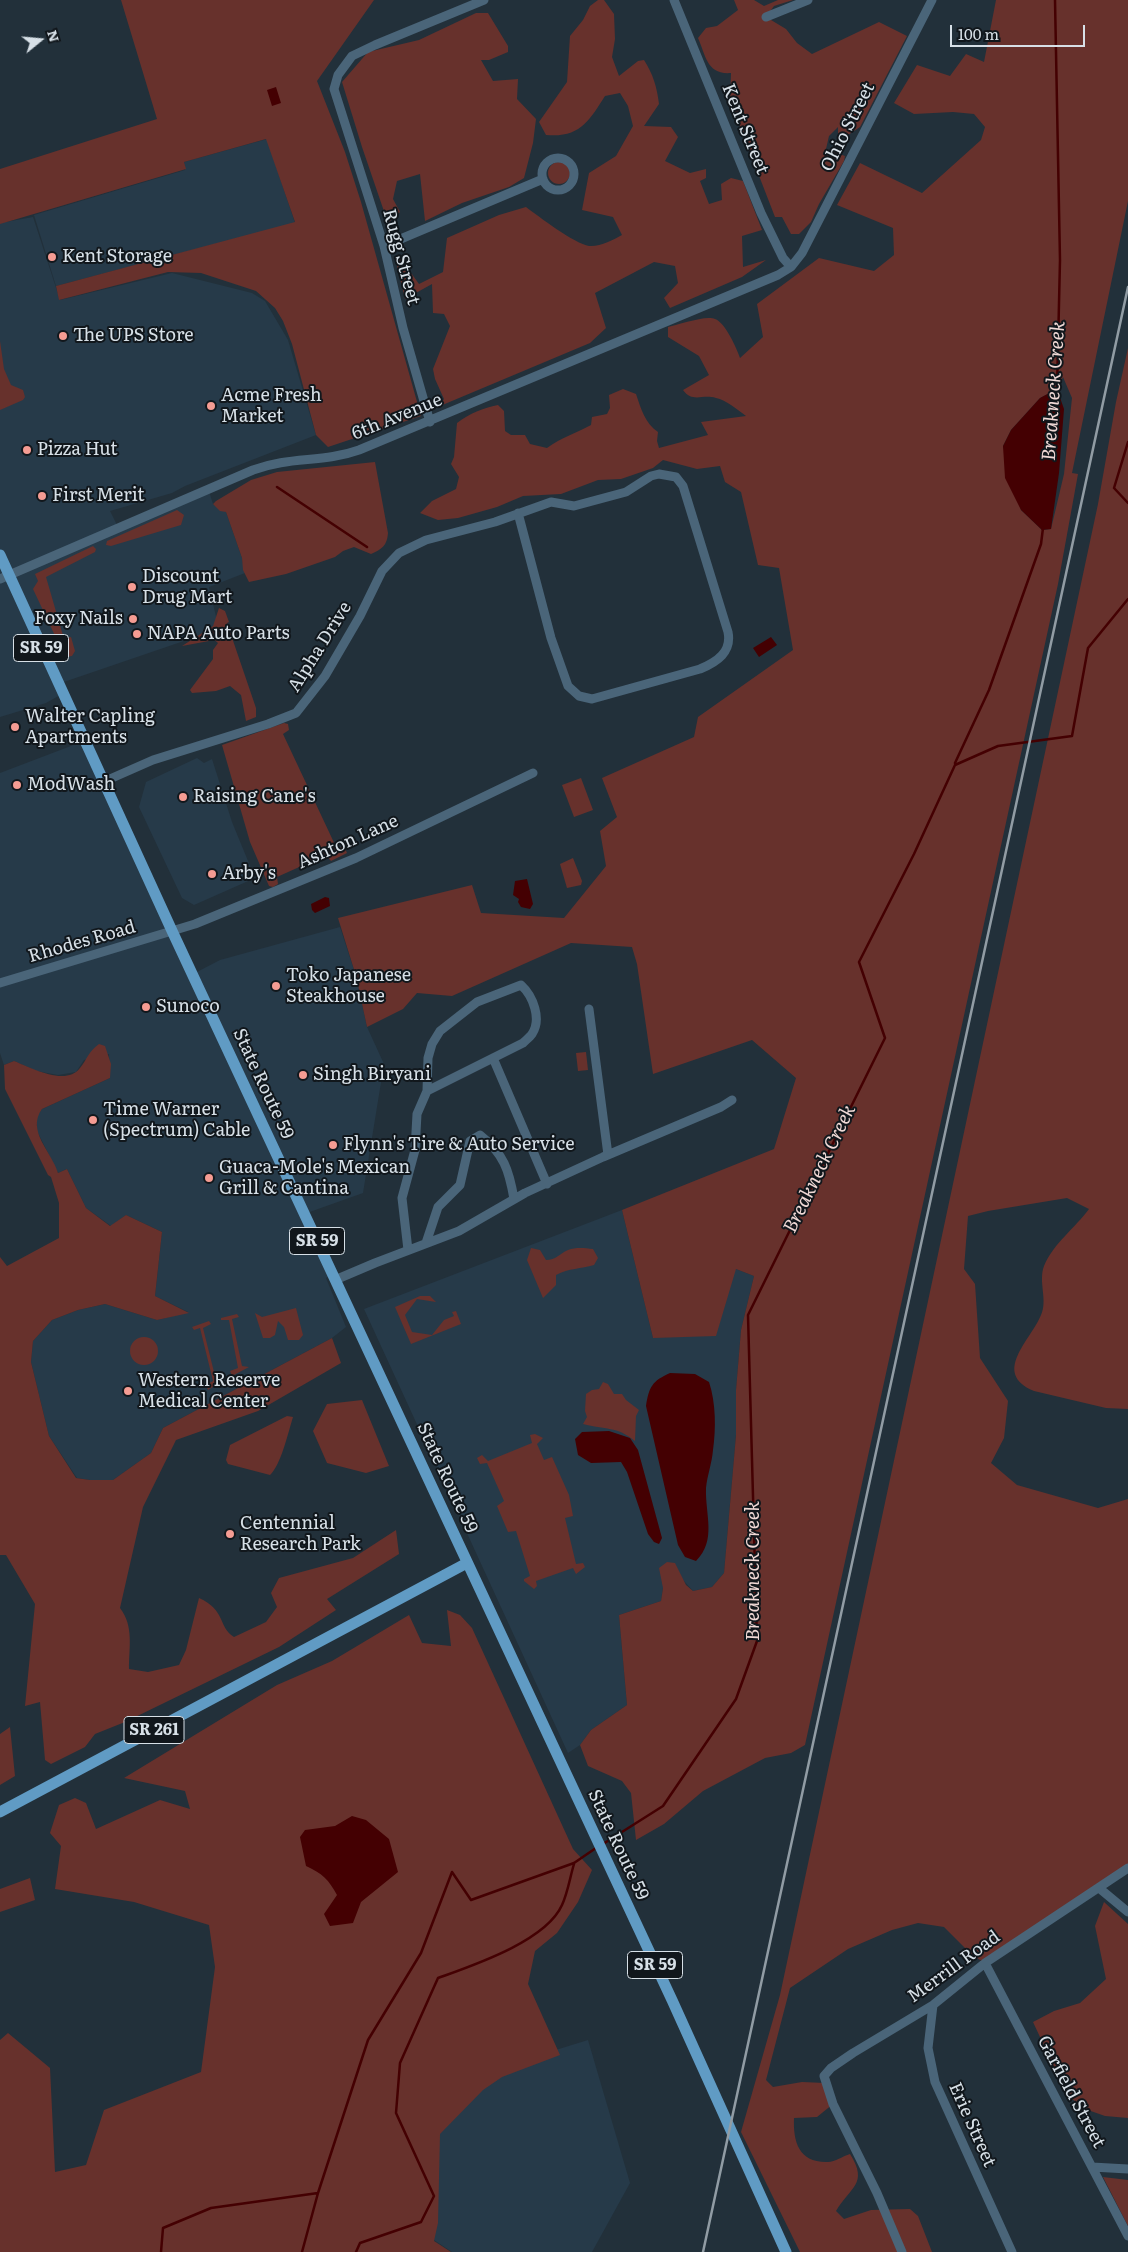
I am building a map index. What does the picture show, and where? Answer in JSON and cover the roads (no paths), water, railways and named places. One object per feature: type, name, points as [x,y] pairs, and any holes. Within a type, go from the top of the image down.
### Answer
[{"type":"main road","name":"SR 59","points":[[0,555],[5,577]]},
{"type":"main road","name":"State Route 59","points":[[5,577],[75,720],[624,1897],[786,2252]]},
{"type":"main road","name":"SR 261","points":[[0,1812],[467,1563]]},
{"type":"street","name":"Rugg Street","points":[[430,422],[403,328],[384,246],[337,101],[335,82],[342,67],[352,56],[484,0]]},
{"type":"street","name":"Kent Street","points":[[674,0],[761,213],[783,258],[791,267]]},
{"type":"street","points":[[766,17],[808,0]]},
{"type":"street","name":"Ohio Street","points":[[791,267],[802,253],[813,233],[932,0]]},
{"type":"street","points":[[384,246],[543,179]]},
{"type":"street","name":"6th Avenue","points":[[5,577],[253,470],[284,461],[340,456],[430,422],[767,281],[791,267]]},
{"type":"street","name":"Alpha Drive","points":[[103,782],[153,760],[268,724],[296,712],[325,676],[360,616],[382,571],[399,553],[426,540],[495,522],[518,513],[551,502],[574,506],[626,492],[651,476],[659,474],[676,477],[683,486],[728,632],[729,640],[725,653],[712,664],[700,669],[592,699],[579,696],[568,686],[554,647],[518,513]]},
{"type":"street","name":"Ashton Lane","points":[[173,933],[356,858],[533,773]]},
{"type":"street","name":"Rhodes Road","points":[[0,984],[173,933]]},
{"type":"street","points":[[408,1250],[402,1198],[415,1150],[417,1114],[426,1091],[428,1058],[432,1044],[440,1031],[476,1002],[521,985],[528,992],[535,1010],[536,1018],[533,1033],[523,1042],[426,1091]]},
{"type":"street","points":[[589,1009],[608,1155]]},
{"type":"street","points":[[492,1058],[546,1184]]},
{"type":"street","points":[[335,1280],[459,1231],[514,1199],[608,1155],[722,1107],[732,1100]]},
{"type":"street","points":[[426,1243],[438,1207],[460,1185],[470,1141],[480,1135],[495,1147],[509,1173],[514,1199]]},
{"type":"street","name":"Merrill Road","points":[[902,2252],[877,2193],[833,2104],[824,2076],[831,2068],[933,2005],[985,1963],[1128,1868]]},
{"type":"street","points":[[1099,1888],[1128,1912]]},
{"type":"street","name":"Garfield Street","points":[[985,1963],[1128,2236]]},
{"type":"street","name":"Erie Street","points":[[933,2005],[928,2048],[935,2082],[1012,2252]]},
{"type":"street","points":[[1092,2167],[1128,2169]]},
{"type":"water","points":[[276,87],[281,103],[272,106],[267,90]]},
{"type":"water","points":[[1057,389],[1064,409],[1059,473],[1051,529],[1042,530],[1021,510],[1005,478],[1003,446],[1011,430],[1040,398]]},
{"type":"water","points":[[771,637],[777,645],[759,657],[753,648]]},
{"type":"water","points":[[527,879],[533,904],[530,909],[521,907],[518,902],[519,899],[513,895],[515,881]]},
{"type":"water","points":[[325,897],[329,898],[330,906],[315,913],[312,910],[311,904]]},
{"type":"water","points":[[670,1373],[695,1374],[709,1382],[713,1399],[715,1416],[714,1442],[706,1488],[709,1527],[706,1545],[696,1561],[685,1557],[678,1545],[646,1406],[652,1385]]},
{"type":"water","points":[[609,1431],[630,1438],[638,1450],[662,1538],[659,1544],[654,1542],[648,1534],[627,1472],[621,1462],[591,1463],[578,1455],[575,1439],[582,1432]]},
{"type":"water","points":[[352,1816],[366,1820],[389,1839],[398,1872],[361,1902],[353,1923],[330,1926],[324,1914],[337,1895],[324,1878],[306,1866],[300,1837],[305,1830],[335,1826]]},
{"type":"waterway","name":"Breakneck Creek","points":[[1055,0],[1060,260],[1057,390]]},
{"type":"waterway","name":"Breakneck Creek","points":[[1128,442],[1114,488],[1128,503]]},
{"type":"waterway","points":[[277,487],[367,547]]},
{"type":"waterway","name":"Breakneck Creek","points":[[955,763],[989,690],[1041,544],[1043,528]]},
{"type":"waterway","name":"Breakneck Creek","points":[[603,1844],[663,1806],[736,1699],[757,1641],[748,1315],[885,1038],[859,962],[914,854],[955,765],[998,746],[1072,736],[1088,648],[1128,599]]},
{"type":"waterway","points":[[161,2252],[163,2228],[211,2208],[318,2193],[368,2040],[421,1953],[452,1872],[471,1900],[574,1863],[596,1848]]},
{"type":"waterway","name":"Breakneck Creek","points":[[356,2252],[360,2243],[421,2222],[434,2196],[396,2113],[400,2063],[438,1978],[489,1959],[541,1930],[554,1918],[562,1905],[574,1864]]},
{"type":"waterway","points":[[302,2252],[318,2193]]},
{"type":"railway","points":[[703,2252],[1128,287]]},
{"type":"place","name":"Kent Storage","points":[[52,257]]},
{"type":"place","name":"The UPS Store","points":[[63,336]]},
{"type":"place","name":"Acme Fresh Market","points":[[211,406]]},
{"type":"place","name":"Pizza Hut","points":[[27,450]]},
{"type":"place","name":"First Merit","points":[[42,496]]},
{"type":"place","name":"Discount Drug Mart","points":[[132,587]]},
{"type":"place","name":"Foxy Nails","points":[[133,619]]},
{"type":"place","name":"NAPA Auto Parts","points":[[137,634]]},
{"type":"place","name":"Walter Capling Apartments","points":[[15,727]]},
{"type":"place","name":"ModWash","points":[[17,785]]},
{"type":"place","name":"Raising Cane's","points":[[183,797]]},
{"type":"place","name":"Arby's","points":[[212,874]]},
{"type":"place","name":"Toko Japanese Steakhouse","points":[[276,986]]},
{"type":"place","name":"Sunoco","points":[[146,1007]]},
{"type":"place","name":"Singh Biryani","points":[[303,1075]]},
{"type":"place","name":"Time Warner (Spectrum) Cable","points":[[93,1120]]},
{"type":"place","name":"Flynn's Tire & Auto Service","points":[[333,1145]]},
{"type":"place","name":"Guaca-Mole's Mexican Grill & Cantina","points":[[209,1178]]},
{"type":"place","name":"Western Reserve Medical Center","points":[[128,1391]]},
{"type":"place","name":"Centennial Research Park","points":[[230,1534]]}]
